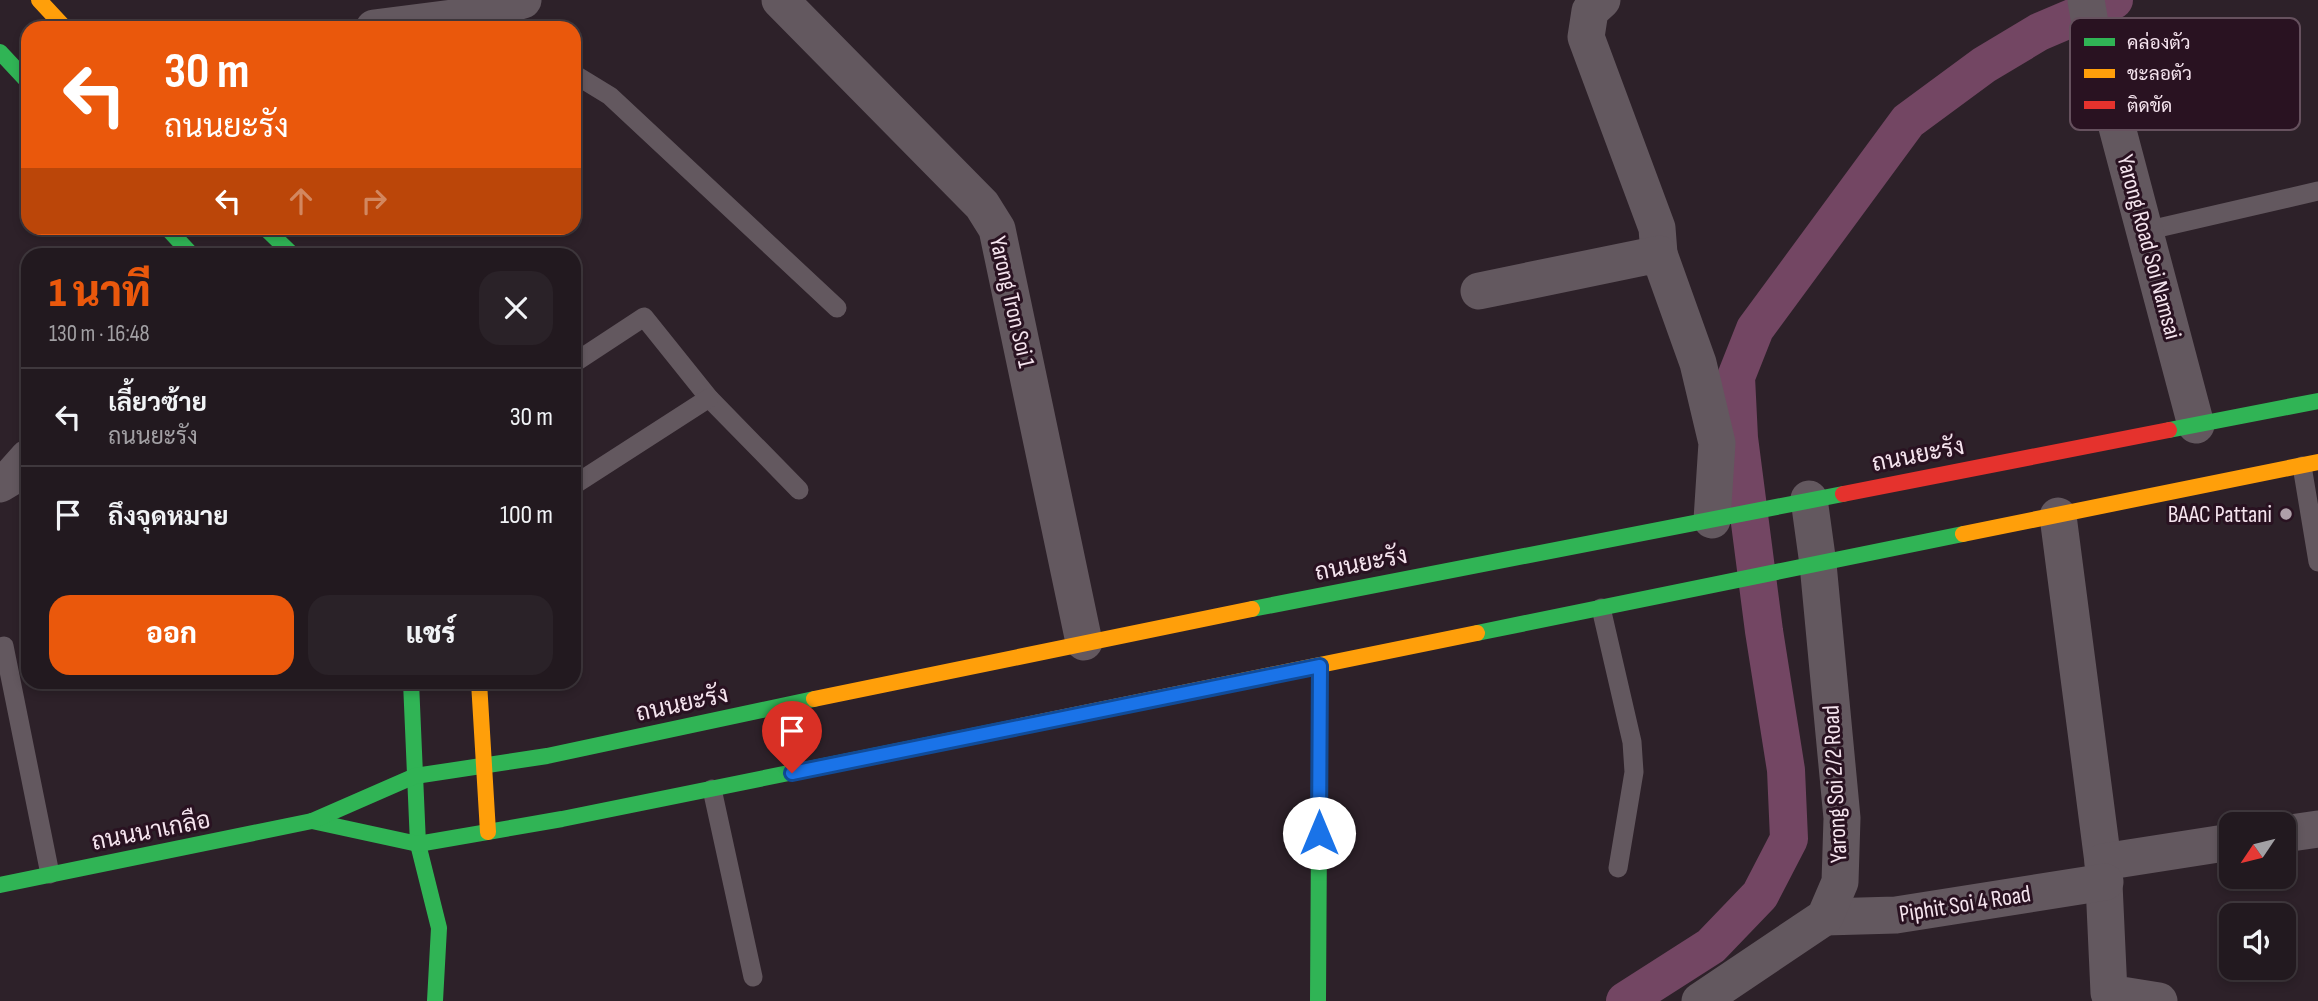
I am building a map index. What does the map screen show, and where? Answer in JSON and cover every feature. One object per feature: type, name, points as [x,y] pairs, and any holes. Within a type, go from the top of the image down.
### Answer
[{"type":"main road","points":[[39,0],[58,21]]},
{"type":"main road","points":[[174,235],[186,248]]},
{"type":"main road","points":[[272,235],[286,248]]},
{"type":"main road","name":"ถนนยะรัง","points":[[415,776],[547,756],[1084,642],[2318,401]]},
{"type":"main road","points":[[418,844],[712,789],[2310,464]]},
{"type":"main road","points":[[1318,1001],[1320,666]]},
{"type":"main road","points":[[411,689],[418,844],[439,928],[435,1001]]},
{"type":"main road","points":[[479,689],[488,832]]},
{"type":"main road","name":"ถนนนาเกลือ","points":[[0,885],[312,821],[415,776]]},
{"type":"main road","name":"ถนนนาเกลือ","points":[[312,821],[418,844]]},
{"type":"street","points":[[483,21],[523,0]]},
{"type":"street","name":"Yarong Tron Soi 1","points":[[780,0],[982,205],[997,229],[1084,642]]},
{"type":"street","points":[[1602,0],[1590,11],[1586,37],[1657,228],[1659,254],[1698,363],[1717,443],[1716,519]]},
{"type":"street","name":"Yarong Road Soi Namsai","points":[[2118,130],[2196,425]]},
{"type":"street","points":[[1479,291],[1659,254]]},
{"type":"street","points":[[0,484],[21,466]]},
{"type":"street","name":"Yarong Soi 2/2 Road","points":[[1798,502],[1842,818],[1840,882],[1825,918]]},
{"type":"street","points":[[2058,516],[2104,872],[2109,993],[2159,1001]]},
{"type":"street","points":[[2296,832],[2318,829]]},
{"type":"street","name":"Piphit Soi 4 Road","points":[[1825,918],[1896,915],[2104,872],[2219,845]]},
{"type":"street","points":[[1700,1001],[1825,918]]},
{"type":"lane","points":[[581,78],[610,96],[837,308]]},
{"type":"lane","points":[[2145,231],[2318,191]]},
{"type":"lane","points":[[581,358],[644,317],[709,398],[799,490]]},
{"type":"lane","points":[[581,480],[709,398]]},
{"type":"lane","points":[[2310,464],[2318,562]]},
{"type":"lane","points":[[1601,608],[1632,742],[1634,772],[1618,868]]},
{"type":"lane","points":[[4,646],[50,874]]},
{"type":"lane","points":[[712,789],[753,977]]},
{"type":"waterway","points":[[2072,18],[2114,0]]},
{"type":"waterway","points":[[1625,1001],[1711,946],[1760,895],[1789,839],[1786,770],[1764,631],[1739,438],[1736,377],[1755,329],[1908,121],[1984,65],[2039,32],[2070,19]]},
{"type":"traffic: fast","points":[[0,52],[21,74]]},
{"type":"traffic: fast","points":[[174,235],[186,248]]},
{"type":"traffic: fast","points":[[272,235],[286,248]]},
{"type":"traffic: fast","points":[[2169,430],[2318,401]]},
{"type":"traffic: fast","points":[[1252,609],[1843,494]]},
{"type":"traffic: fast","points":[[1477,633],[1963,534]]},
{"type":"traffic: fast","points":[[1318,1001],[1320,666]]},
{"type":"traffic: fast","points":[[411,689],[418,844],[439,928],[435,1001]]},
{"type":"traffic: fast","points":[[0,885],[312,821],[415,776],[547,756],[814,699]]},
{"type":"traffic: fast","points":[[312,821],[418,844],[562,819],[1006,729]]},
{"type":"traffic: slow","points":[[39,0],[58,21]]},
{"type":"traffic: slow","points":[[1963,534],[2318,462]]},
{"type":"traffic: slow","points":[[814,699],[1252,609]]},
{"type":"traffic: slow","points":[[1006,729],[1477,633]]},
{"type":"traffic: slow","points":[[479,689],[488,832]]},
{"type":"traffic: jam","points":[[1843,494],[2169,430]]},
{"type":"place","name":"BAAC Pattani","points":[[2286,514]]},
{"type":"route","points":[[792,773],[1320,666],[1319,833]]}]
